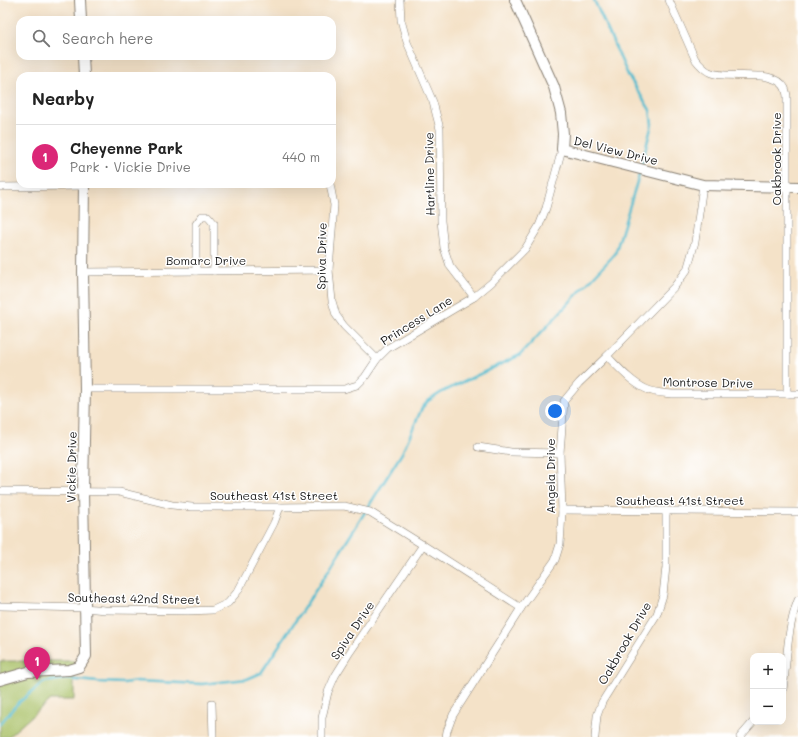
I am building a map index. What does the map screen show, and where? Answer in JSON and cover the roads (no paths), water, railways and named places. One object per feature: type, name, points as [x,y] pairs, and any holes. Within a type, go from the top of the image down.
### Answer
[{"type":"street","points":[[80,0],[82,16]]},
{"type":"street","name":"Hartline Drive","points":[[400,0],[401,20],[407,42],[432,102],[440,129],[441,221],[444,248],[450,266],[474,296]]},
{"type":"street","name":"Del View Drive","points":[[515,0],[554,87],[561,113],[563,134],[562,149],[703,185],[798,188]]},
{"type":"street","name":"Oakbrook Drive","points":[[669,0],[695,59],[701,67],[709,72],[725,76],[763,76],[776,79],[784,88],[787,97],[787,394]]},
{"type":"street","points":[[83,60],[84,72]]},
{"type":"street","name":"Princess Lane","points":[[85,389],[344,389],[357,385],[366,376],[377,359],[388,348],[474,296],[491,283],[525,249],[539,226],[546,208],[562,149]]},
{"type":"street","name":"Angela Drive","points":[[446,737],[453,715],[521,608],[555,560],[560,544],[562,510],[560,454],[564,401],[579,383],[674,287],[687,270],[695,242],[703,185]]},
{"type":"street","points":[[0,187],[16,187]]},
{"type":"street","name":"Vickie Drive","points":[[0,680],[28,672],[69,670],[79,667],[86,656],[83,492],[85,389],[83,272],[84,188]]},
{"type":"street","name":"Spiva Drive","points":[[331,188],[334,205],[330,270],[332,301],[336,315],[344,326],[377,359]]},
{"type":"street","points":[[196,271],[196,224],[202,216],[208,216],[214,223],[214,271]]},
{"type":"street","name":"Bomarc Drive","points":[[83,272],[330,270]]},
{"type":"street","name":"Montrose Drive","points":[[607,356],[626,375],[639,385],[647,390],[657,392],[672,394],[798,394]]},
{"type":"street","points":[[478,447],[511,452],[560,454]]},
{"type":"street","name":"Southeast 41st Street","points":[[0,492],[119,492],[172,505],[192,507],[344,506],[370,512],[521,608]]},
{"type":"street","name":"Southeast 42nd Street","points":[[0,606],[85,608],[105,610],[213,610],[228,603],[238,591],[274,523],[280,507]]},
{"type":"street","name":"Southeast 41st Street","points":[[562,510],[798,512]]},
{"type":"street","name":"Oakbrook Drive","points":[[595,737],[597,716],[602,702],[657,614],[659,608],[663,595],[666,567],[666,511]]},
{"type":"street","name":"Spiva Drive","points":[[322,737],[322,718],[328,692],[336,676],[350,652],[423,545]]},
{"type":"street","points":[[783,689],[790,632],[794,610],[798,600]]},
{"type":"street","points":[[212,704],[213,737]]},
{"type":"street","points":[[740,737],[751,725]]},
{"type":"waterway","points":[[594,0],[628,75],[650,110],[652,124],[641,167]]},
{"type":"waterway","points":[[0,724],[17,704],[44,682],[66,679],[124,683],[136,681],[202,684],[247,679],[261,673],[325,576],[402,453],[422,408],[428,401],[442,392],[520,355],[615,254],[640,172]]},
{"type":"place","name":"Cheyenne Park","points":[[37,680]]}]
